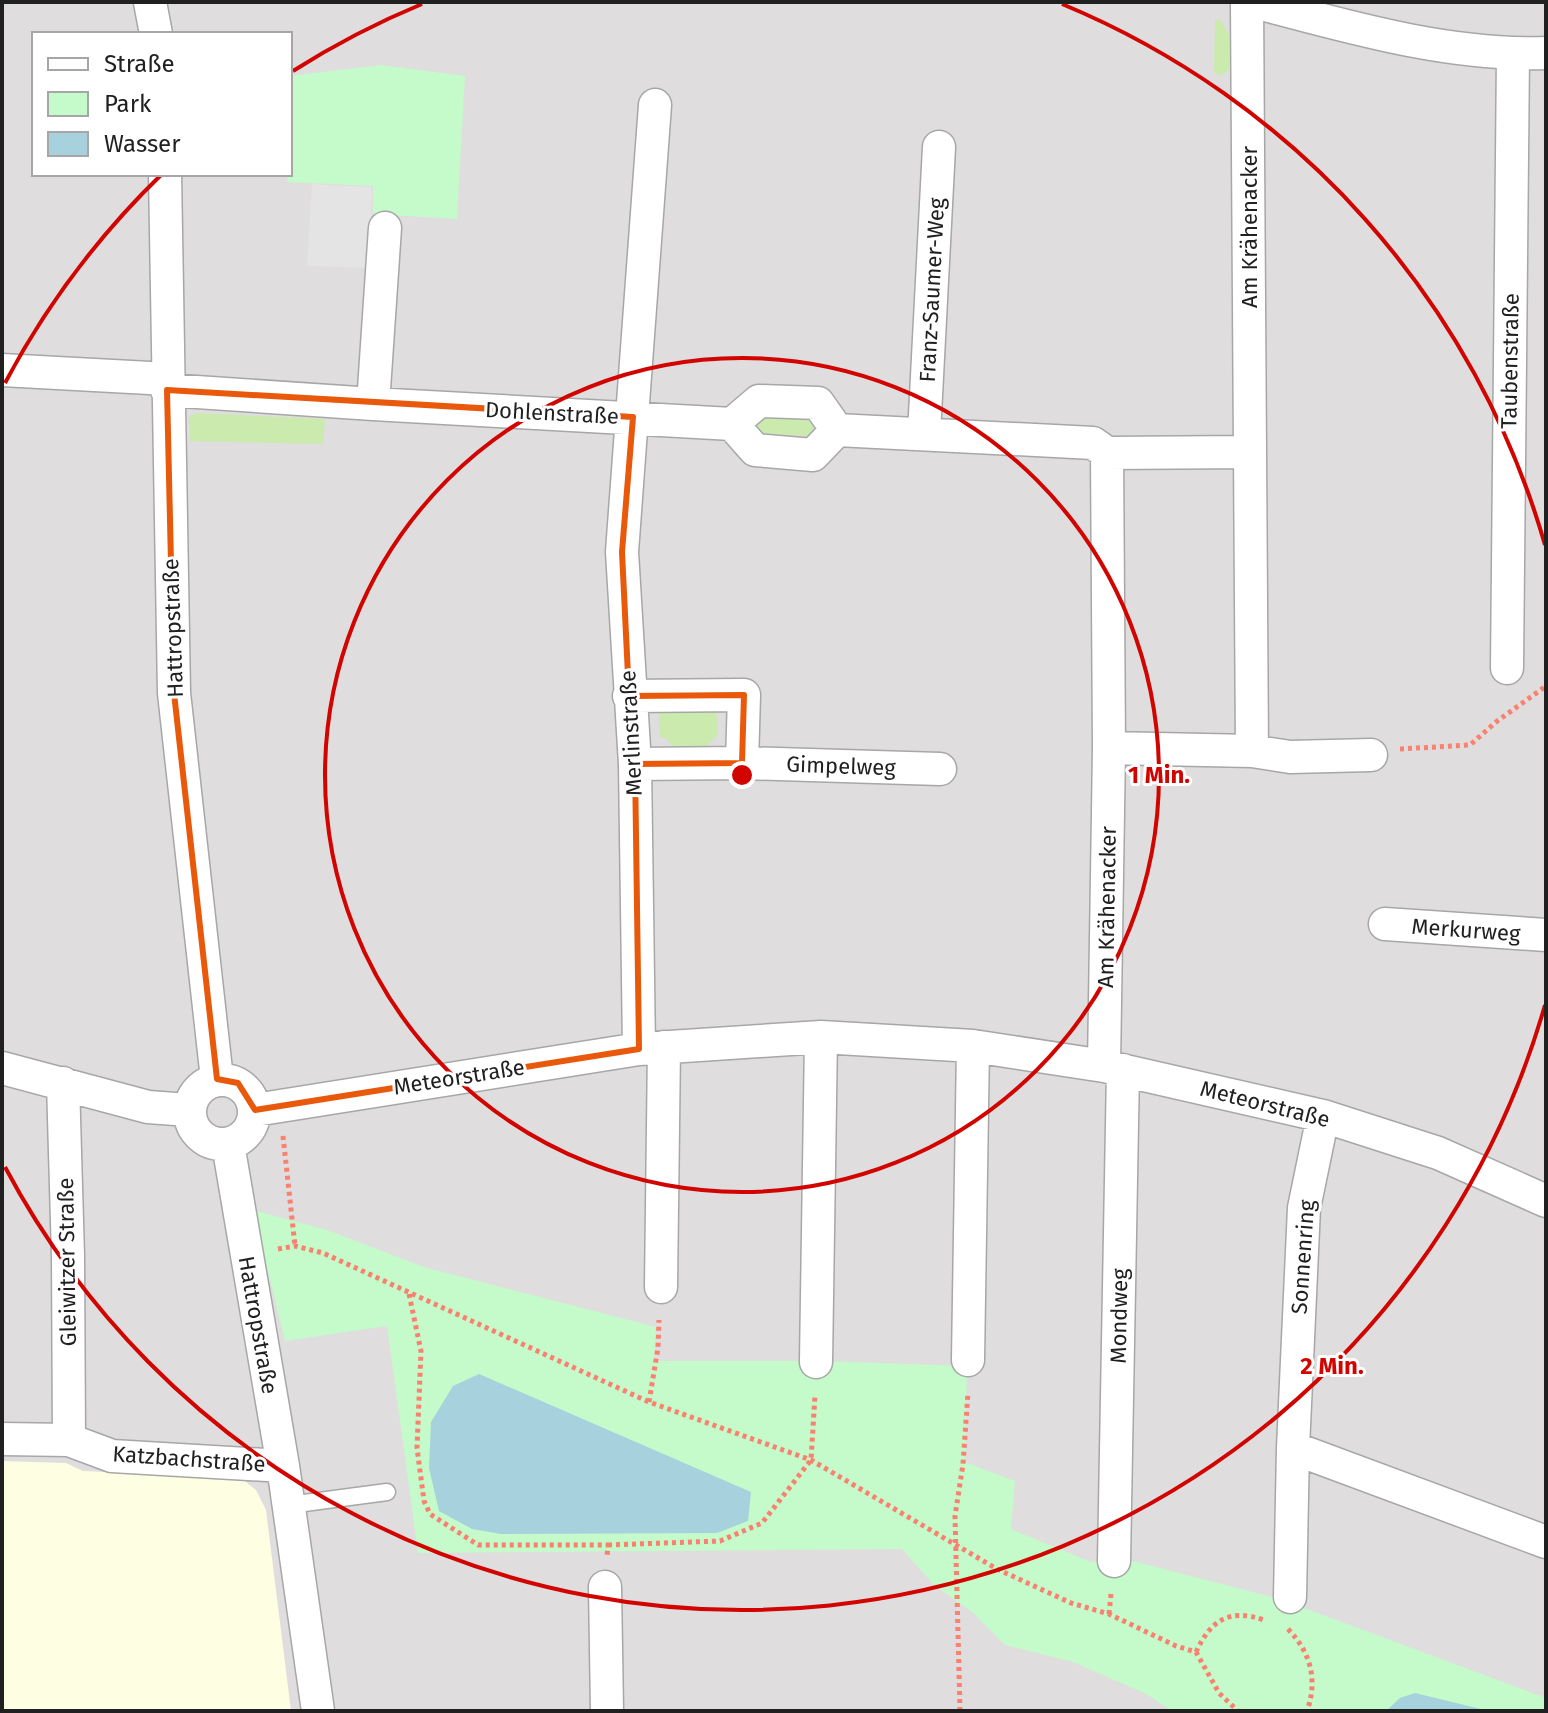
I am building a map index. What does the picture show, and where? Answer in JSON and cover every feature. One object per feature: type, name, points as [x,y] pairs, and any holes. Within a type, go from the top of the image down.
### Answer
[{"type":"street","points":[[150,2],[156,32]]},
{"type":"street","name":"Am Krähenacker","points":[[1247,2],[1252,751]]},
{"type":"street","points":[[1254,2],[1353,28],[1441,45],[1513,54],[1546,53]]},
{"type":"street","name":"Taubenstraße","points":[[1507,668],[1513,54]]},
{"type":"street","name":"Merlinstraße","points":[[652,1048],[622,552],[655,105]]},
{"type":"street","name":"Franz-Saumer-Weg","points":[[924,434],[939,147]]},
{"type":"street","name":"Hattropstraße","points":[[165,176],[174,693],[217,1079]]},
{"type":"street","points":[[373,404],[385,228]]},
{"type":"street","name":"Dohlenstraße","points":[[2,370],[373,404],[732,424]]},
{"type":"street","points":[[837,430],[818,403],[759,401],[732,424],[755,450],[813,455],[837,430],[1093,443],[1107,453],[1250,452]]},
{"type":"street","name":"Am Krähenacker","points":[[1107,453],[1113,1068]]},
{"type":"street","points":[[629,696],[744,695],[742,763]]},
{"type":"street","points":[[1109,748],[1252,751],[1290,757],[1371,755]]},
{"type":"street","name":"Gimpelweg","points":[[635,764],[742,763],[940,769]]},
{"type":"street","name":"Merkurweg","points":[[1385,924],[1546,935]]},
{"type":"street","points":[[816,1362],[821,1037]]},
{"type":"street","name":"Meteorstraße","points":[[267,1108],[652,1048],[821,1037],[973,1046],[1113,1068],[1323,1116],[1543,1190]]},
{"type":"street","points":[[968,1360],[973,1046]]},
{"type":"street","points":[[652,1048],[661,1287]]},
{"type":"street","points":[[2,1068],[148,1107],[189,1110]]},
{"type":"street","name":"Mondweg","points":[[1113,1068],[1114,1561]]},
{"type":"street","points":[[217,1079],[238,1083],[267,1108],[237,1141],[228,1144],[218,1144],[200,1136],[190,1120],[189,1110],[198,1090],[217,1079]]},
{"type":"street","name":"Gleiwitzer Straße","points":[[63,1083],[69,1440]]},
{"type":"street","name":"Sonnenring","points":[[1286,1611],[1304,1208],[1323,1116]]},
{"type":"street","name":"Hattropstraße","points":[[228,1144],[283,1466],[318,1711]]},
{"type":"street","name":"Katzbachstraße","points":[[2,1439],[69,1440],[112,1456],[283,1466]]},
{"type":"street","points":[[1293,1448],[1546,1542]]},
{"type":"street","points":[[605,1587],[607,1711]]},
{"type":"lane","points":[[289,1505],[387,1492]]},
{"type":"path","points":[[1371,755],[1406,747],[1470,745],[1546,686]]},
{"type":"path","points":[[267,1108],[295,1246]]},
{"type":"path","points":[[245,1254],[295,1246],[323,1253],[649,1402],[811,1460],[1021,1581],[1196,1652],[1219,1693],[1238,1711]]},
{"type":"path","points":[[649,1402],[658,1348],[661,1287]]},
{"type":"path","points":[[409,1293],[421,1351],[417,1448],[424,1501],[430,1514],[478,1545],[720,1541],[762,1523],[811,1460],[816,1362]]},
{"type":"path","points":[[960,1711],[955,1516],[963,1464],[968,1360]]},
{"type":"path","points":[[605,1587],[608,1545]]},
{"type":"path","points":[[1286,1611],[1293,1634],[1311,1665],[1314,1680],[1307,1711]]},
{"type":"path","points":[[1196,1652],[1203,1636],[1216,1621],[1233,1615],[1267,1620]]},
{"type":"highlighted area","points":[[167,390],[633,417],[622,552],[629,696],[744,695],[742,763],[635,764],[639,1049],[255,1110],[238,1083],[217,1079],[174,693]]},
{"type":"shaded area","points":[[2,2],[1546,2],[1546,1711],[2,1711]]},
{"type":"shaded area","points":[[312,184],[372,187],[370,268],[307,266]]},
{"type":"shaded area","points":[[2,1461],[66,1463],[83,1471],[241,1478],[256,1490],[266,1510],[291,1711],[2,1711]]},
{"type":"green space","points":[[1215,19],[1221,20],[1229,35],[1229,70],[1220,76],[1214,72]]},
{"type":"green space","points":[[381,65],[465,76],[457,219],[373,214],[373,186],[287,182],[288,176],[292,176],[292,76]]},
{"type":"green space","points":[[195,413],[325,419],[323,444],[190,441],[189,417]]},
{"type":"green space","points":[[757,417],[809,420],[814,428],[808,436],[756,433],[752,429]]},
{"type":"green space","points":[[704,704],[718,716],[717,736],[704,748],[674,747],[660,737],[661,712]]},
{"type":"green space","points":[[253,1210],[327,1230],[424,1267],[656,1327],[654,1361],[824,1361],[967,1366],[965,1462],[1015,1481],[1011,1529],[1091,1562],[1133,1561],[1280,1599],[1546,1698],[1546,1711],[1172,1711],[1146,1694],[1073,1662],[1005,1645],[972,1612],[934,1585],[902,1549],[418,1553],[387,1326],[285,1341]]},
{"type":"water","points":[[479,1374],[751,1492],[748,1521],[717,1533],[501,1534],[472,1529],[439,1511],[429,1468],[431,1422],[453,1386]]},
{"type":"water","points":[[1415,1693],[1489,1711],[1386,1711],[1400,1698]]}]
